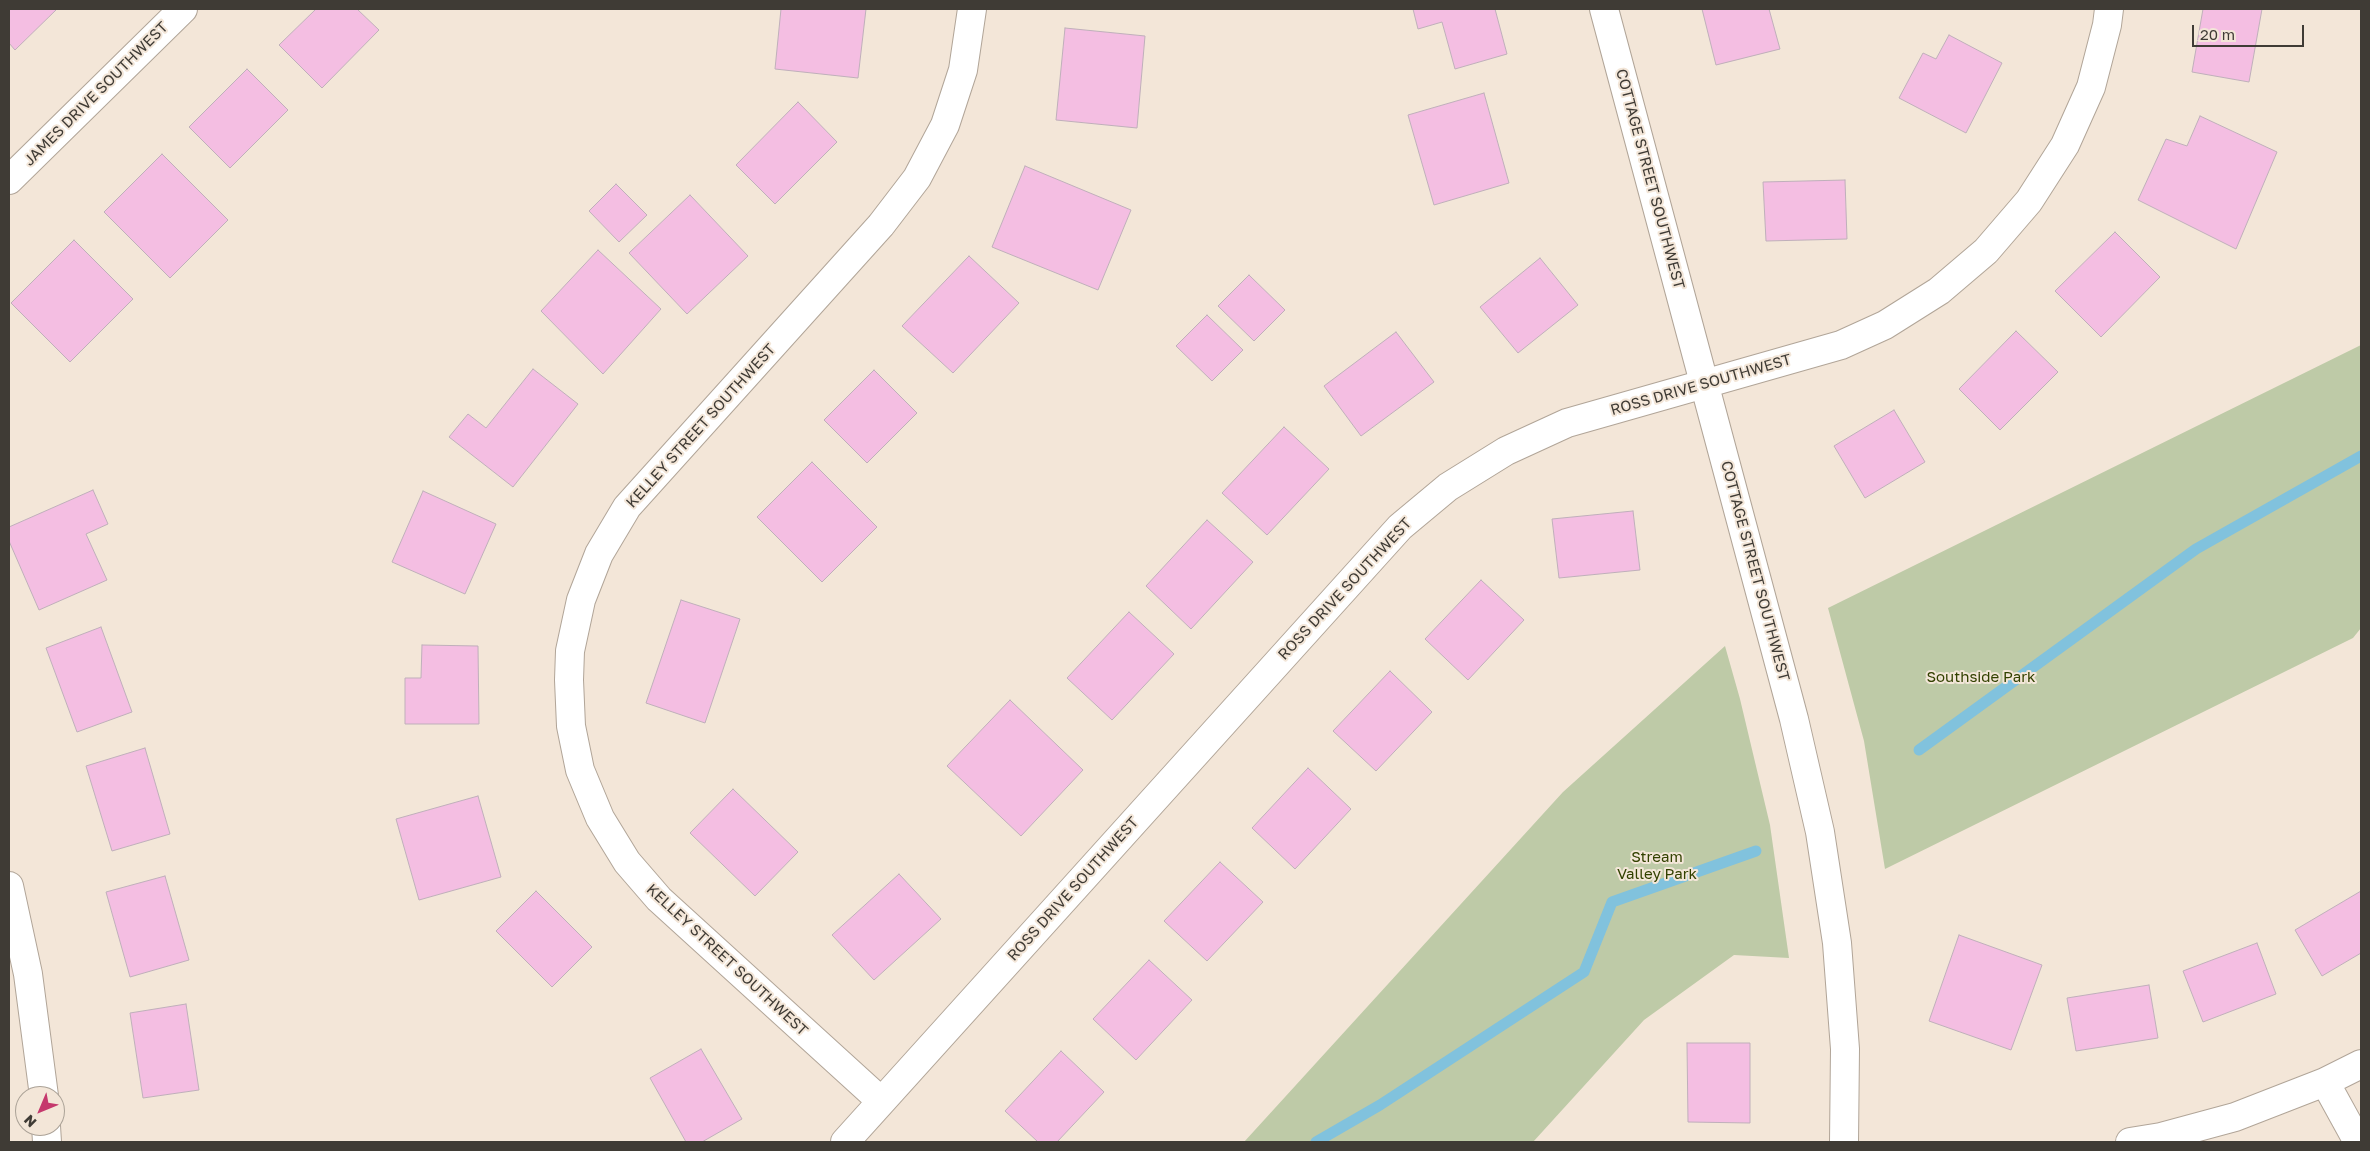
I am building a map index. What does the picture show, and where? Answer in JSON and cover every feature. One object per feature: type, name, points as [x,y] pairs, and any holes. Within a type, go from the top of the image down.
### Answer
[{"type":"street","name":"JAMES DRIVE SOUTHWEST","points":[[9,180],[183,9]]},
{"type":"street","name":"KELLEY STREET SOUTHWEST","points":[[881,1101],[659,899],[627,862],[600,818],[580,770],[571,726],[570,651],[581,600],[595,564],[627,507],[881,225],[917,178],[945,124],[963,70],[972,9]]},
{"type":"street","name":"COTTAGE STREET SOUTHWEST","points":[[1604,9],[1792,710],[1820,832],[1838,952],[1845,1049],[1844,1142]]},
{"type":"street","name":"ROSS DRIVE SOUTHWEST","points":[[845,1142],[1400,527],[1448,487],[1506,451],[1567,423],[1841,345],[1886,325],[1939,291],[1986,251],[2029,201],[2065,145],[2091,87],[2107,25],[2109,9]]},
{"type":"street","points":[[9,886],[28,974],[43,1086]]},
{"type":"street","points":[[2130,1142],[2161,1137],[2235,1117],[2325,1082],[2361,1064]]},
{"type":"street","points":[[2325,1082],[2358,1142]]},
{"type":"green space","name":"Southside Park","points":[[2361,345],[2361,628],[2353,638],[1885,869],[1864,741],[1828,608]]},
{"type":"green space","name":"Stream Valley Park","points":[[1725,646],[1740,699],[1770,825],[1789,958],[1734,955],[1644,1020],[1533,1142],[1244,1142],[1563,792]]},
{"type":"building","points":[[9,9],[57,9],[15,50],[9,43]]},
{"type":"building","points":[[316,9],[357,9],[379,30],[322,88],[279,45]]},
{"type":"building","points":[[781,9],[866,9],[858,78],[775,69]]},
{"type":"building","points":[[1413,9],[1495,9],[1507,54],[1455,69],[1442,22],[1418,29]]},
{"type":"building","points":[[1702,9],[1769,9],[1780,49],[1716,65]]},
{"type":"building","points":[[2203,9],[2262,9],[2249,82],[2192,72]]},
{"type":"building","points":[[1065,28],[1145,36],[1137,128],[1056,120]]},
{"type":"building","points":[[1949,35],[2002,63],[1966,133],[1899,98],[1923,53],[1936,59]]},
{"type":"building","points":[[247,69],[288,110],[230,168],[189,127]]},
{"type":"building","points":[[1484,93],[1509,183],[1434,205],[1408,115]]},
{"type":"building","points":[[798,102],[837,142],[775,204],[736,165]]},
{"type":"building","points":[[2200,116],[2277,152],[2236,249],[2138,200],[2166,139],[2187,146]]},
{"type":"building","points":[[162,154],[228,220],[170,278],[104,212]]},
{"type":"building","points":[[1025,166],[1131,210],[1098,290],[992,247]]},
{"type":"building","points":[[1845,180],[1847,239],[1766,241],[1763,182]]},
{"type":"building","points":[[616,184],[647,215],[619,242],[589,211]]},
{"type":"building","points":[[690,195],[748,256],[687,314],[629,253]]},
{"type":"building","points":[[2115,232],[2160,277],[2101,337],[2055,291]]},
{"type":"building","points":[[74,240],[133,299],[70,362],[11,303]]},
{"type":"building","points":[[598,250],[661,309],[603,374],[541,311]]},
{"type":"building","points":[[969,256],[1019,303],[953,373],[902,326]]},
{"type":"building","points":[[1540,258],[1578,305],[1518,353],[1480,307]]},
{"type":"building","points":[[1249,275],[1285,310],[1254,341],[1218,306]]},
{"type":"building","points":[[1207,315],[1243,350],[1212,381],[1176,346]]},
{"type":"building","points":[[2016,331],[2058,372],[2000,430],[1959,389]]},
{"type":"building","points":[[1396,332],[1434,382],[1361,436],[1324,386]]},
{"type":"building","points":[[533,369],[578,404],[513,487],[449,437],[468,414],[486,428]]},
{"type":"building","points":[[874,370],[917,413],[867,463],[824,420]]},
{"type":"building","points":[[1894,410],[1925,462],[1865,498],[1834,446]]},
{"type":"building","points":[[1284,427],[1329,469],[1267,535],[1222,493]]},
{"type":"building","points":[[812,462],[877,527],[822,582],[757,517]]},
{"type":"building","points":[[93,490],[108,524],[86,534],[107,580],[39,610],[9,541],[9,527]]},
{"type":"building","points":[[423,491],[496,524],[465,594],[392,562]]},
{"type":"building","points":[[1633,511],[1640,570],[1559,578],[1552,519]]},
{"type":"building","points":[[1207,520],[1253,562],[1191,629],[1146,586]]},
{"type":"building","points":[[1481,580],[1524,620],[1468,680],[1425,639]]},
{"type":"building","points":[[681,600],[740,619],[705,723],[646,703]]},
{"type":"building","points":[[1129,612],[1174,654],[1112,720],[1067,678]]},
{"type":"building","points":[[101,627],[132,712],[77,732],[46,648]]},
{"type":"building","points":[[422,645],[478,646],[479,724],[405,724],[405,678],[421,678]]},
{"type":"building","points":[[1390,671],[1432,712],[1376,771],[1333,731]]},
{"type":"building","points":[[1010,700],[1083,770],[1021,836],[947,766]]},
{"type":"building","points":[[145,748],[170,834],[112,851],[86,766]]},
{"type":"building","points":[[1308,768],[1351,809],[1295,869],[1252,828]]},
{"type":"building","points":[[733,789],[798,852],[755,896],[690,833]]},
{"type":"building","points":[[478,796],[501,877],[419,900],[396,819]]},
{"type":"building","points":[[1220,862],[1263,902],[1207,961],[1164,921]]},
{"type":"building","points":[[899,874],[941,919],[874,980],[832,935]]},
{"type":"building","points":[[165,876],[189,960],[130,977],[106,892]]},
{"type":"building","points":[[536,891],[592,947],[552,987],[496,931]]},
{"type":"building","points":[[2361,891],[2361,953],[2322,976],[2295,930]]},
{"type":"building","points":[[1959,935],[2042,965],[2011,1050],[1929,1021]]},
{"type":"building","points":[[2257,943],[2276,994],[2203,1022],[2183,971]]},
{"type":"building","points":[[1149,960],[1192,1000],[1136,1060],[1093,1019]]},
{"type":"building","points":[[2149,985],[2158,1038],[2076,1051],[2067,998]]},
{"type":"building","points":[[186,1004],[199,1090],[143,1098],[130,1013]]},
{"type":"building","points":[[1687,1043],[1750,1043],[1750,1123],[1688,1122]]},
{"type":"building","points":[[701,1049],[742,1119],[702,1142],[686,1142],[650,1078]]},
{"type":"building","points":[[1061,1051],[1104,1092],[1057,1142],[1038,1142],[1005,1111]]},
{"type":"waterway","points":[[1919,750],[2196,549],[2361,456]]},
{"type":"waterway","points":[[1316,1142],[1380,1105],[1584,972],[1612,902],[1756,851]]}]
